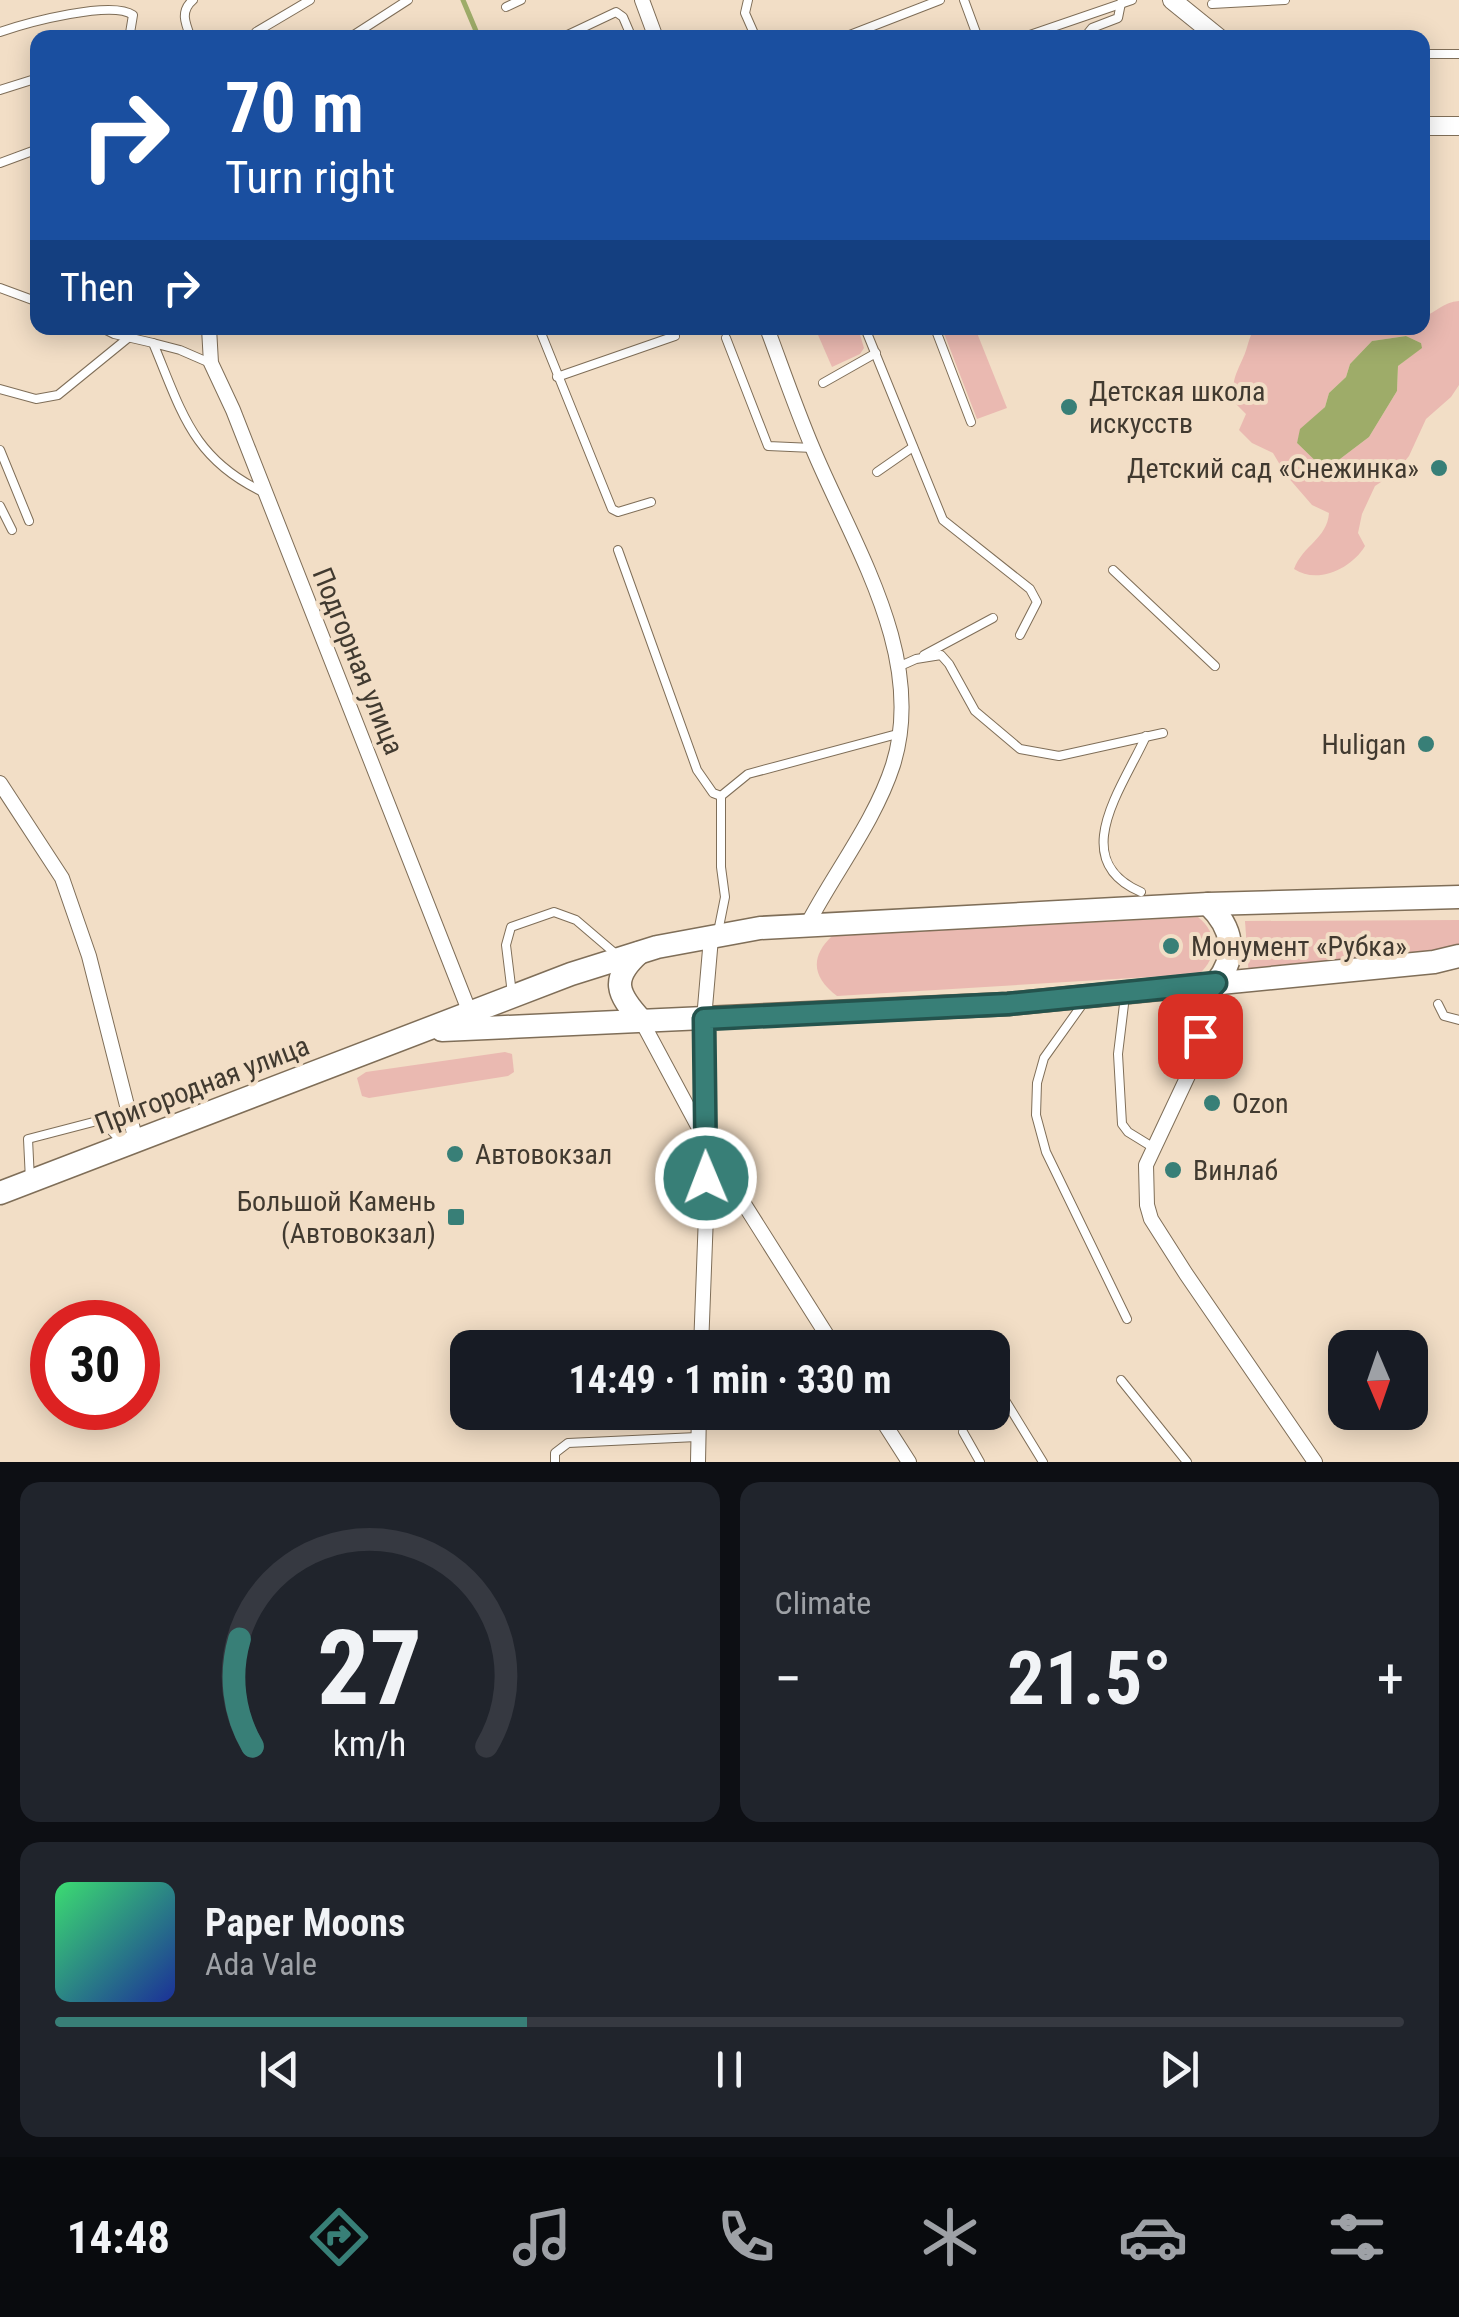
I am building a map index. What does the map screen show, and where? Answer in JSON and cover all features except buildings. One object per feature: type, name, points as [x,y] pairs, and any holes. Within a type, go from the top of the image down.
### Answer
[{"type":"main road","name":"Пригородная улица","points":[[0,1194],[513,996],[630,955],[714,937],[760,928],[1208,904],[1459,897]]},
{"type":"main road","points":[[1208,904],[1223,918],[1231,938],[1229,960],[1216,983]]},
{"type":"main road","points":[[630,955],[620,982],[622,999],[641,1020]]},
{"type":"main road","points":[[424,1031],[1008,1004],[1434,962],[1459,956]]},
{"type":"street","points":[[642,0],[653,30]]},
{"type":"street","points":[[1172,0],[1209,30]]},
{"type":"street","points":[[1430,126],[1459,126]]},
{"type":"street","name":"Подгорная улица","points":[[208,335],[210,363],[262,468],[265,493],[470,1012]]},
{"type":"street","points":[[771,335],[813,448],[875,587],[903,698],[901,733],[882,793],[831,871],[807,926]]},
{"type":"street","points":[[0,783],[62,878],[88,956],[131,1143]]},
{"type":"street","points":[[701,1330],[704,1019],[714,937]]},
{"type":"street","points":[[1216,983],[1197,1003],[1196,1024],[1202,1046],[1144,1178],[1151,1219],[1315,1462]]},
{"type":"street","points":[[641,1020],[705,1140],[824,1330]]},
{"type":"street","points":[[698,1462],[699,1430]]},
{"type":"street","points":[[888,1430],[909,1462]]},
{"type":"lane","points":[[188,30],[184,20],[187,6],[193,0]]},
{"type":"lane","points":[[259,30],[310,0]]},
{"type":"lane","points":[[361,30],[408,0]]},
{"type":"lane","points":[[506,6],[520,0]]},
{"type":"lane","points":[[748,0],[745,13],[752,30]]},
{"type":"lane","points":[[863,30],[940,0]]},
{"type":"lane","points":[[964,0],[975,30]]},
{"type":"lane","points":[[1041,30],[1102,4],[1132,0]]},
{"type":"lane","points":[[1212,4],[1284,0]]},
{"type":"lane","points":[[0,32],[38,18],[110,2],[133,15],[130,30]]},
{"type":"lane","points":[[1090,30],[1118,18],[1121,4]]},
{"type":"lane","points":[[579,30],[616,12],[629,30]]},
{"type":"lane","points":[[1430,54],[1459,54]]},
{"type":"lane","points":[[0,90],[30,81]]},
{"type":"lane","points":[[0,163],[30,152]]},
{"type":"lane","points":[[0,288],[30,299]]},
{"type":"lane","points":[[120,335],[180,350],[210,363]]},
{"type":"lane","points":[[542,335],[612,509],[618,512],[651,502]]},
{"type":"lane","points":[[868,335],[943,520],[1030,589],[1037,602],[1020,635]]},
{"type":"lane","points":[[938,335],[971,422]]},
{"type":"lane","points":[[557,377],[675,336]]},
{"type":"lane","points":[[0,389],[36,400],[58,395],[128,338]]},
{"type":"lane","points":[[726,338],[768,446],[813,448]]},
{"type":"lane","points":[[153,343],[190,432],[204,452],[236,478],[265,493]]},
{"type":"lane","points":[[823,382],[876,353]]},
{"type":"lane","points":[[877,472],[913,447]]},
{"type":"lane","points":[[0,450],[29,521]]},
{"type":"lane","points":[[0,506],[12,530]]},
{"type":"lane","points":[[618,550],[697,770],[714,793],[721,796]]},
{"type":"lane","points":[[1112,570],[1215,666]]},
{"type":"lane","points":[[898,667],[993,618]]},
{"type":"lane","points":[[916,659],[941,656],[975,711],[1020,748],[1059,756],[1163,732]]},
{"type":"lane","points":[[721,796],[748,774],[901,733]]},
{"type":"lane","points":[[1140,892],[1124,885],[1107,868],[1102,837],[1146,736]]},
{"type":"lane","points":[[714,937],[725,897],[721,796]]},
{"type":"lane","points":[[513,996],[507,935],[512,927],[554,912],[576,920],[630,955]]},
{"type":"lane","points":[[1125,992],[1118,1054],[1122,1124],[1154,1148]]},
{"type":"lane","points":[[1088,996],[1044,1058],[1037,1083],[1036,1116],[1046,1152],[1127,1319]]},
{"type":"lane","points":[[1438,1004],[1444,1016],[1459,1020]]},
{"type":"lane","points":[[30,1182],[28,1139],[101,1120],[131,1143]]},
{"type":"lane","points":[[1121,1380],[1187,1462]]},
{"type":"lane","points":[[1010,1408],[1042,1462]]},
{"type":"lane","points":[[963,1432],[980,1462]]},
{"type":"lane","points":[[555,1462],[555,1454],[568,1443],[699,1437]]},
{"type":"shaded area","points":[[1459,301],[1459,385],[1426,419],[1409,456],[1396,472],[1375,486],[1362,514],[1358,533],[1365,546],[1359,554],[1334,572],[1303,574],[1294,569],[1324,529],[1329,513],[1312,505],[1273,453],[1252,443],[1239,430],[1246,414],[1236,404],[1233,385],[1252,335],[1430,335],[1430,313]],"holes":[[[1406,336],[1421,343],[1421,348],[1398,366],[1397,391],[1369,437],[1328,473],[1297,443],[1301,429],[1325,407],[1329,393],[1372,341]]]},
{"type":"shaded area","points":[[818,335],[860,335],[864,348],[860,354],[832,367]]},
{"type":"shaded area","points":[[945,335],[978,335],[1007,408],[977,419]]},
{"type":"shaded area","points":[[1406,336],[1421,343],[1422,348],[1398,366],[1397,391],[1369,437],[1328,473],[1297,443],[1300,429],[1325,407],[1329,393],[1372,341]]},
{"type":"shaded area","points":[[1198,917],[1209,930],[1214,945],[1210,960],[1199,974],[837,996],[823,982],[817,967],[820,952],[832,936]]},
{"type":"shaded area","points":[[1459,920],[1459,951],[1249,977],[1245,921]]},
{"type":"shaded area","points":[[512,1054],[514,1072],[508,1076],[369,1098],[362,1096],[357,1078],[366,1072]]},
{"type":"waterway","points":[[463,0],[476,30]]},
{"type":"place","name":"Детская школа искусств","points":[[1069,407]]},
{"type":"place","name":"Детский сад «Снежинка»","points":[[1439,468]]},
{"type":"place","name":"Huligan","points":[[1426,744]]},
{"type":"place","name":"Монумент «Рубка»","points":[[1171,946]]},
{"type":"place","name":"Ozon","points":[[1212,1103]]},
{"type":"place","name":"Автовокзал","points":[[455,1154]]},
{"type":"place","name":"Винлаб","points":[[1173,1170]]},
{"type":"place","name":"Большой Камень (Автовокзал)","points":[[456,1217]]},
{"type":"route","points":[[706,1178],[704,1019],[1008,1004],[1216,983],[1197,1003],[1200,1036]]}]
